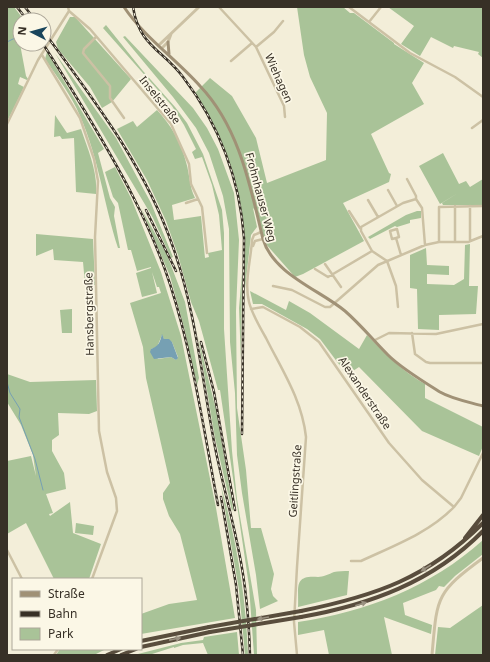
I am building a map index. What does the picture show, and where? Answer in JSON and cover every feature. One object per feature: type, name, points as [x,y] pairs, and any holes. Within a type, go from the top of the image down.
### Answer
[{"type":"highway","points":[[458,546],[483,515]]},
{"type":"highway","points":[[142,641],[347,602],[382,590],[424,570],[458,546],[483,523]]},
{"type":"highway","points":[[142,647],[210,632],[348,608],[382,597],[416,581],[458,554],[483,533]]},
{"type":"highway","points":[[107,655],[118,650]]},
{"type":"highway","points":[[121,655],[134,650]]},
{"type":"main road","name":"Frohnhauser Weg","points":[[124,7],[138,24],[205,91],[228,127],[245,167],[262,239],[268,251],[292,276],[335,303],[375,340],[389,356],[441,393],[483,406]]},
{"type":"main road","points":[[168,42],[169,54]]},
{"type":"street","points":[[7,124],[42,55],[69,11],[68,7]]},
{"type":"street","points":[[159,45],[199,7]]},
{"type":"street","name":"Wiehagen","points":[[219,7],[256,47],[284,106],[285,117]]},
{"type":"street","points":[[349,7],[410,53],[455,77],[483,97]]},
{"type":"street","points":[[369,22],[380,7]]},
{"type":"street","name":"Inselstraße","points":[[69,11],[76,16],[96,37],[171,124],[189,164],[190,181],[202,207],[207,253]]},
{"type":"street","name":"Wiehagen","points":[[256,47],[278,28],[283,21]]},
{"type":"street","points":[[162,48],[168,42],[171,33]]},
{"type":"street","points":[[96,37],[84,49],[83,53],[110,86],[110,98],[124,118]]},
{"type":"street","points":[[232,61],[252,43]]},
{"type":"street","name":"Hansbergstraße","points":[[42,55],[80,118],[94,159],[98,181],[95,236],[99,430],[105,464],[116,498],[117,511],[92,578]]},
{"type":"street","points":[[472,128],[483,120]]},
{"type":"street","points":[[408,179],[416,199],[422,208],[425,245]]},
{"type":"street","points":[[388,190],[397,206]]},
{"type":"street","points":[[186,203],[198,199]]},
{"type":"street","points":[[360,228],[397,206],[416,199]]},
{"type":"street","points":[[368,200],[378,217]]},
{"type":"street","points":[[455,206],[455,241]]},
{"type":"street","points":[[470,206],[470,241]]},
{"type":"street","points":[[439,242],[439,207],[483,206]]},
{"type":"street","points":[[349,211],[372,251],[387,261],[396,286],[398,307]]},
{"type":"street","name":"Geitlingstraße","points":[[261,232],[253,237],[248,295],[251,309],[295,393],[305,428],[307,449],[297,556],[294,622],[297,655]]},
{"type":"street","points":[[272,286],[292,290],[328,308],[371,270],[387,261],[425,245],[439,242],[470,241],[483,236]]},
{"type":"street","points":[[396,238],[401,255]]},
{"type":"street","points":[[252,248],[256,241],[262,239]]},
{"type":"street","points":[[332,276],[337,270],[372,251]]},
{"type":"street","points":[[325,264],[341,287]]},
{"type":"street","points":[[315,269],[328,277],[332,276]]},
{"type":"street","name":"Alexanderstraße","points":[[251,309],[263,307],[300,327],[319,342],[389,443],[422,480],[454,507]]},
{"type":"street","points":[[375,340],[389,333],[436,334],[483,324]]},
{"type":"street","points":[[412,333],[415,354],[426,362],[483,362]]},
{"type":"street","points":[[351,561],[361,561],[436,523],[454,507],[461,498],[483,453]]},
{"type":"street","points":[[7,550],[21,578]]},
{"type":"street","points":[[432,655],[437,611],[443,594],[455,579],[483,558]]},
{"type":"green space","points":[[7,7],[14,7],[18,12],[12,12],[12,52],[22,52],[26,76],[28,79],[27,80],[20,77],[18,84],[24,87],[7,122]]},
{"type":"green space","points":[[297,7],[343,7],[350,13],[354,13],[394,44],[424,63],[412,83],[424,104],[371,134],[389,173],[391,174],[389,182],[343,203],[364,241],[295,277],[265,243],[258,214],[253,208],[257,227],[251,235],[245,289],[245,260],[241,210],[236,187],[230,164],[221,142],[195,93],[210,78],[232,96],[256,138],[267,183],[326,160],[327,113],[310,77],[304,55]]},
{"type":"green space","points":[[388,7],[483,7],[483,58],[478,54],[479,52],[454,46],[453,48],[431,37],[420,56],[401,44],[414,26]]},
{"type":"green space","points":[[70,17],[75,17],[131,79],[112,102],[102,108],[90,87],[58,49],[56,42]]},
{"type":"green space","points":[[106,25],[187,123],[203,154],[222,210],[224,233],[224,329],[232,451],[237,499],[256,610],[257,655],[254,655],[249,586],[220,390],[218,390],[199,321],[191,302],[178,255],[166,221],[147,180],[117,129],[133,121],[137,127],[157,110],[167,122],[184,155],[195,198],[172,205],[174,220],[201,216],[205,258],[209,257],[208,253],[222,250],[219,215],[212,185],[202,157],[195,159],[192,152],[196,149],[184,125],[172,106],[103,28]]},
{"type":"green space","points":[[125,36],[193,108],[207,128],[218,149],[234,193],[239,240],[236,311],[237,408],[246,470],[251,528],[261,528],[274,574],[271,589],[273,596],[278,601],[260,609],[237,455],[235,393],[230,342],[229,229],[223,196],[209,153],[196,128],[173,97],[123,37]]},
{"type":"green space","points":[[47,52],[104,149],[98,153],[110,198],[115,207],[114,216],[120,248],[118,248],[113,232],[97,165],[87,132],[73,101],[45,59]]},
{"type":"green space","points":[[55,53],[116,138],[151,203],[173,257],[171,258],[153,218]]},
{"type":"green space","points":[[55,115],[67,133],[81,129],[94,169],[96,194],[76,192],[74,138],[62,139],[60,136],[54,137]]},
{"type":"green space","points":[[443,153],[459,184],[466,181],[470,187],[483,179],[483,205],[443,205],[442,203],[458,193],[440,204],[419,166]]},
{"type":"green space","points":[[115,167],[131,198],[161,272],[181,336],[216,508],[235,618],[142,634],[142,614],[169,604],[197,600],[180,534],[169,516],[163,499],[163,493],[170,483],[146,378],[143,347],[130,303],[161,293],[159,287],[157,287],[152,272],[157,293],[142,297],[136,273],[151,267],[137,271],[131,250],[128,250],[118,203],[113,197],[105,172]],"holes":[[[162,335],[164,339],[172,342],[178,357],[176,360],[171,357],[158,359],[151,349],[157,347]]]},
{"type":"green space","points":[[141,208],[167,255],[185,302],[199,378],[197,385],[184,327],[170,276]]},
{"type":"green space","points":[[421,211],[421,218],[410,220],[410,223],[397,227],[395,226],[370,239],[368,237],[406,215]]},
{"type":"green space","points":[[36,234],[93,239],[95,285],[85,284],[83,262],[54,260],[53,249],[36,256]]},
{"type":"green space","points":[[470,244],[469,286],[478,286],[476,314],[439,315],[439,330],[418,329],[417,289],[410,288],[410,255],[426,248],[427,265],[449,266],[449,275],[427,274],[427,284],[454,285],[464,279],[465,245]]},
{"type":"green space","points":[[242,273],[241,363],[239,308]]},
{"type":"green space","points":[[250,291],[286,310],[289,301],[310,313],[359,349],[367,335],[394,362],[425,384],[425,398],[483,427],[483,446],[479,456],[422,431],[359,367],[347,375],[320,339],[307,329],[262,304],[253,304]]},
{"type":"green space","points":[[72,309],[72,333],[62,333],[60,310]]},
{"type":"green space","points":[[198,337],[216,410],[233,509],[232,511],[215,438]]},
{"type":"green space","points":[[7,374],[30,382],[96,380],[97,411],[89,414],[58,413],[59,435],[52,440],[52,451],[64,473],[66,489],[46,494],[53,513],[49,514],[50,516],[70,502],[73,533],[101,544],[89,578],[54,578],[26,523],[7,534],[7,461],[31,456],[36,476],[33,455],[21,425],[7,402]]},
{"type":"green space","points":[[221,486],[232,528],[240,570],[248,655],[245,655],[239,590]]},
{"type":"green space","points":[[76,523],[94,526],[93,535],[75,533]]},
{"type":"green space","points":[[483,540],[483,554],[455,576],[444,587],[439,586],[436,590],[403,603],[405,615],[432,625],[431,634],[384,617],[392,655],[329,655],[324,630],[298,635],[298,622],[348,612],[396,595],[420,584],[442,571],[463,557]]},
{"type":"green space","points":[[349,571],[347,595],[298,607],[298,588],[301,580],[304,578],[318,577],[336,572]]},
{"type":"green space","points":[[483,605],[483,655],[435,655],[438,627],[450,628]]},
{"type":"green space","points":[[237,632],[239,655],[208,655],[203,643],[174,647],[149,655],[134,655],[181,643],[203,640],[204,637]]},
{"type":"green space","points":[[59,650],[104,650],[94,655],[56,655]]},
{"type":"water","points":[[162,334],[164,339],[169,339],[172,342],[178,358],[176,360],[171,357],[154,359],[150,352],[151,349],[156,347],[159,343]]},
{"type":"waterway","points":[[7,42],[12,40]]},
{"type":"waterway","points":[[7,382],[10,393],[20,409],[19,417],[35,459],[43,490]]},
{"type":"railway","points":[[17,7],[21,12]]},
{"type":"railway","points":[[25,7],[29,12]]},
{"type":"railway","points":[[133,7],[136,20],[146,39],[183,77],[207,114],[226,153],[238,195],[244,238],[242,434]]},
{"type":"railway","points":[[52,43],[117,135],[133,161],[148,189],[173,247],[181,272],[193,321],[215,447],[244,578],[250,655]]},
{"type":"railway","points":[[48,52],[122,175],[162,261],[178,311],[192,366],[218,505]]},
{"type":"railway","points":[[146,210],[176,271]]},
{"type":"railway","points":[[201,342],[214,392],[235,510]]},
{"type":"railway","points":[[221,497],[236,585],[243,655]]}]
